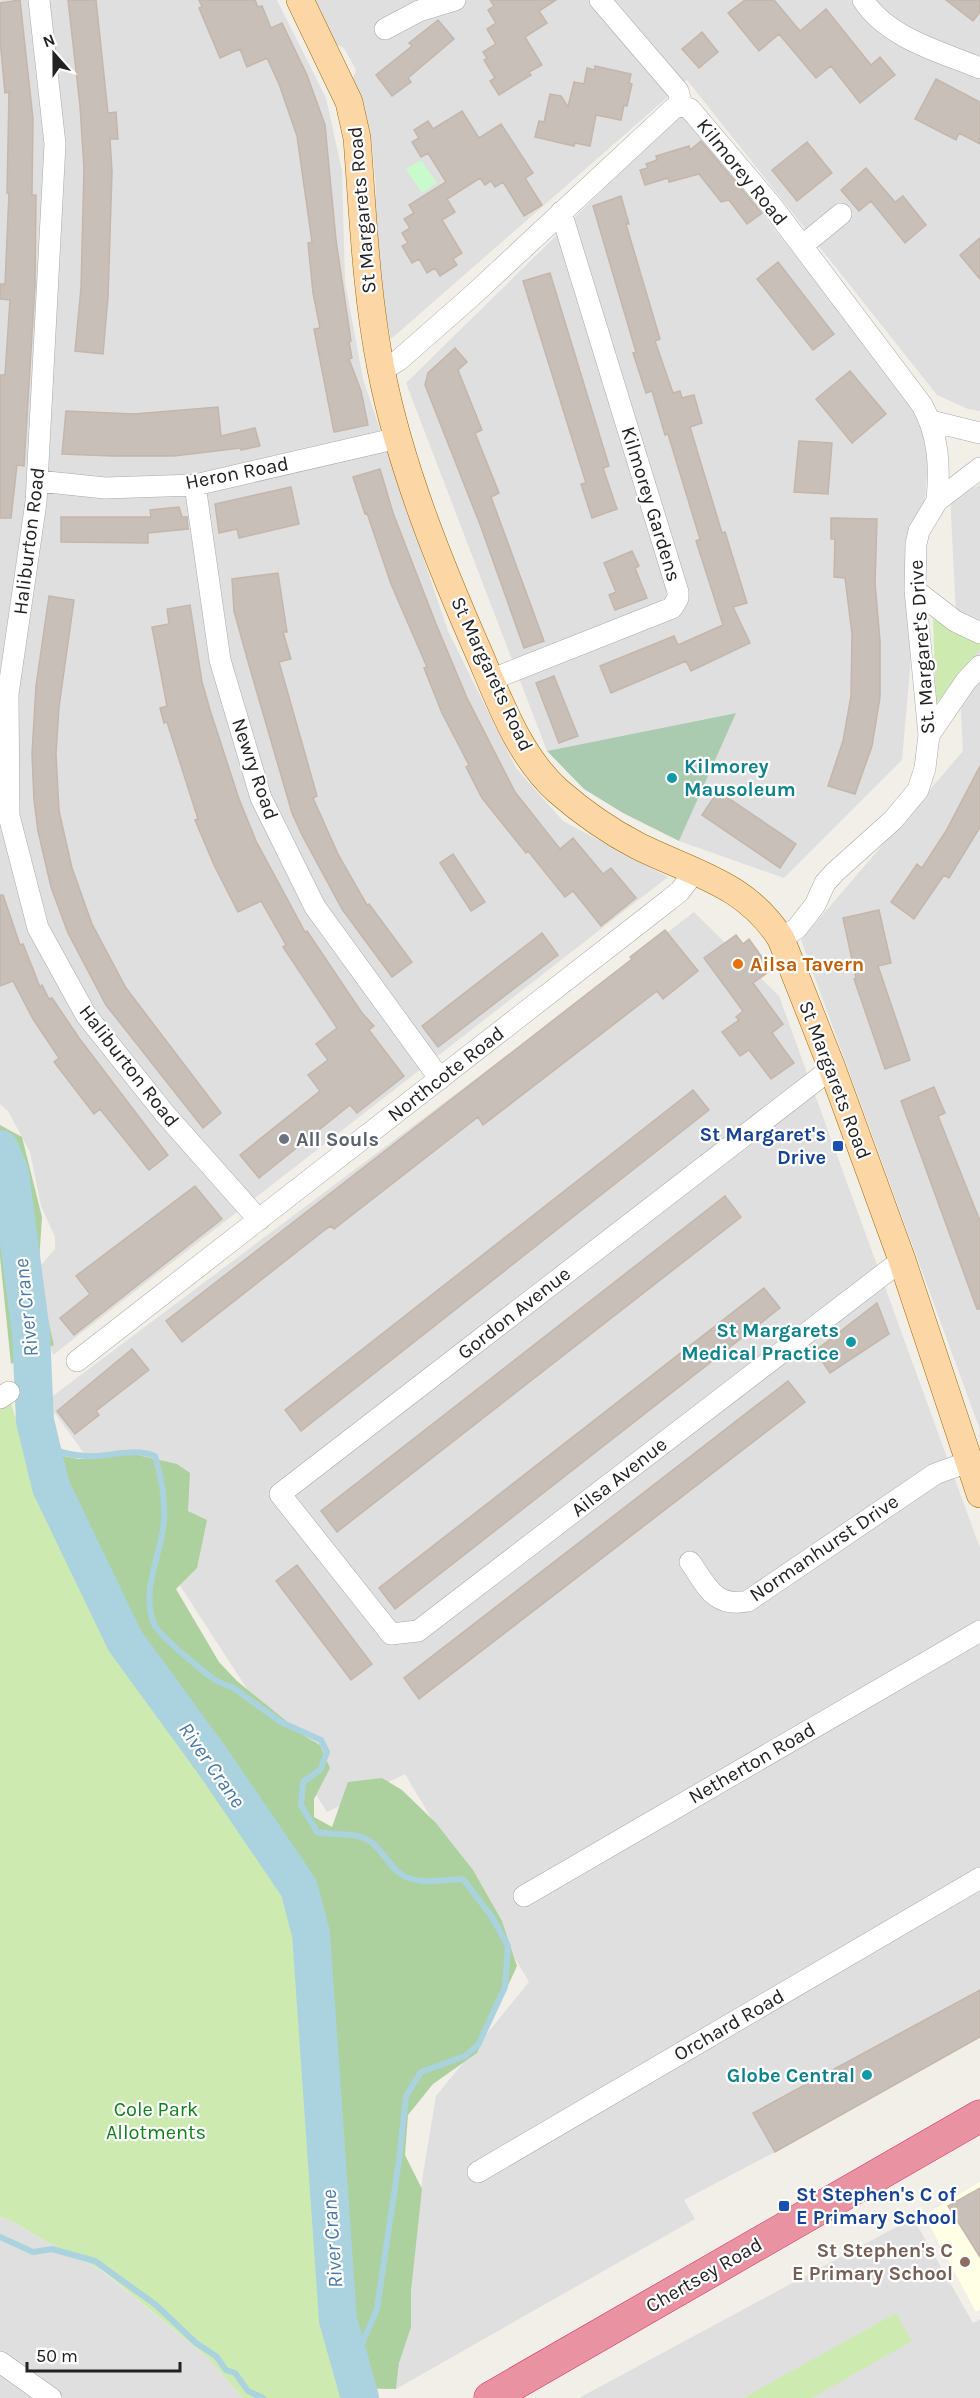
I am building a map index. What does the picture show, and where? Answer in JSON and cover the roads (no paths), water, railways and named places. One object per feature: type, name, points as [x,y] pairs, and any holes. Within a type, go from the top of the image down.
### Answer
[{"type":"highway","name":"Chertsey Road","points":[[490,2398],[980,2116]]},
{"type":"main road","name":"St Margarets Road","points":[[300,0],[349,102],[354,118],[368,282],[381,370],[398,438],[458,607],[490,680],[517,735],[555,788],[579,808],[619,835],[638,846],[696,870],[753,906],[781,939],[832,1068],[902,1260],[980,1494]]},
{"type":"street","name":"Haliburton Road","points":[[39,0],[55,144],[38,481],[8,694],[9,816],[38,928],[86,1015],[165,1114],[259,1220]]},
{"type":"street","points":[[385,29],[419,11],[455,0]]},
{"type":"street","points":[[600,0],[678,91],[682,106]]},
{"type":"street","points":[[863,0],[890,27],[912,40],[980,68]]},
{"type":"street","name":"Kilmorey Road","points":[[381,370],[399,360],[674,108],[682,106],[690,109],[802,246],[922,405],[931,421],[939,463],[937,501]]},
{"type":"street","name":"Kilmorey Gardens","points":[[490,680],[672,608],[678,598],[561,212]]},
{"type":"street","points":[[802,246],[841,214]]},
{"type":"street","points":[[931,421],[980,433]]},
{"type":"street","name":"Heron Road","points":[[38,481],[105,488],[195,485],[398,438]]},
{"type":"street","name":"St. Margaret's Drive","points":[[781,939],[797,928],[815,905],[825,883],[835,872],[893,820],[918,790],[926,768],[929,735],[915,590],[916,544],[919,531],[937,501],[980,468]]},
{"type":"street","name":"Newry Road","points":[[195,485],[220,660],[261,798],[315,907],[440,1079]]},
{"type":"street","points":[[915,590],[955,621],[980,633]]},
{"type":"street","points":[[929,735],[966,681],[980,666]]},
{"type":"street","name":"Northcote Road","points":[[77,1361],[669,900],[680,891],[696,870]]},
{"type":"street","name":"Gordon Avenue","points":[[343,1576],[280,1494],[832,1068]]},
{"type":"street","name":"Ailsa Avenue","points":[[343,1576],[390,1634],[418,1631],[902,1260]]},
{"type":"street","name":"Normanhurst Drive","points":[[690,1562],[711,1592],[733,1604],[748,1601],[935,1474],[968,1462]]},
{"type":"street","name":"Netherton Road","points":[[524,1896],[980,1631]]},
{"type":"street","name":"Orchard Road","points":[[478,2172],[980,1878]]},
{"type":"street","points":[[0,2362],[51,2398]]},
{"type":"waterway","name":"River Crane","points":[[0,1149],[10,1173],[31,1333],[35,1421],[51,1487],[125,1641],[214,1763],[299,1888],[311,1934],[338,2320],[360,2398]]},
{"type":"waterway","points":[[41,1444],[60,1452],[81,1456],[133,1452],[155,1456],[162,1488],[164,1520],[149,1597],[154,1624],[160,1633],[210,1676],[232,1687],[281,1722],[321,1740],[327,1752],[320,1770],[303,1782],[301,1805],[317,1832],[359,1836],[371,1842],[396,1870],[410,1879],[419,1881],[463,1879],[492,1917],[508,1946],[505,1987],[478,2045],[465,2056],[421,2072],[406,2096],[377,2309],[361,2346],[348,2360]]},
{"type":"waterway","points":[[0,2237],[33,2252],[52,2249],[95,2261],[156,2305],[196,2343],[216,2356],[226,2370],[235,2373],[248,2391],[263,2398]]},
{"type":"waterway","points":[[349,2398],[357,2392]]},
{"type":"place","name":"Kilmorey Mausoleum","points":[[672,778]]},
{"type":"place","name":"Ailsa Tavern","points":[[738,964]]},
{"type":"place","name":"All Souls","points":[[284,1139]]},
{"type":"place","name":"St Margaret's Drive","points":[[838,1146]]},
{"type":"place","name":"St Margarets Medical Practice","points":[[851,1342]]},
{"type":"place","name":"Globe Central","points":[[867,2075]]},
{"type":"place","name":"St Stephen's C of E Primary School","points":[[784,2206]]},
{"type":"place","name":"St Stephen's C E Primary School","points":[[965,2262]]},
{"type":"park label","name":"Cole Park Allotments","points":[[156,2120]]}]
